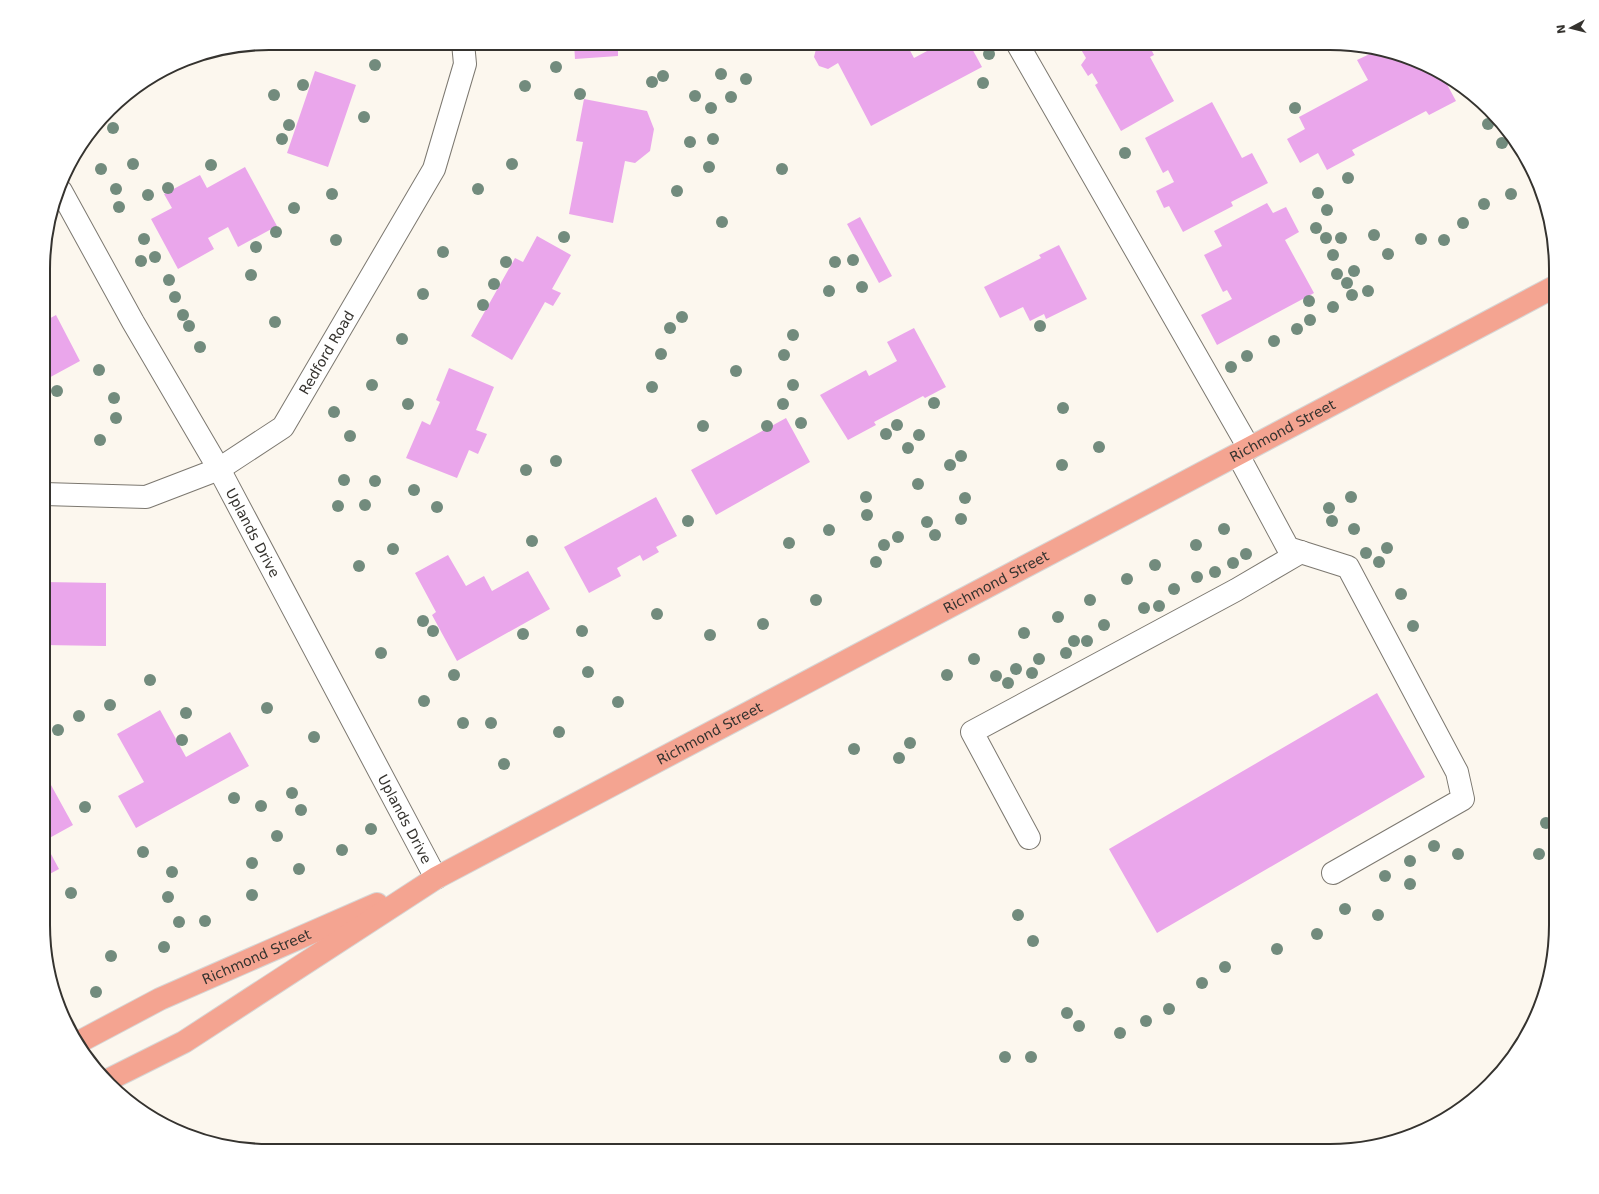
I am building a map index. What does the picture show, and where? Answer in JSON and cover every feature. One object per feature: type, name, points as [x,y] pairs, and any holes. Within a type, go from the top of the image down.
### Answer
[{"type":"main road","name":"Richmond Street","points":[[82,1040],[160,999],[436,878],[1549,290]]},
{"type":"main road","name":"Richmond Street","points":[[112,1078],[184,1042],[436,878]]},
{"type":"street","name":"Redford Road","points":[[50,494],[146,497],[219,469],[283,427],[434,169],[465,64],[463,50]]},
{"type":"street","points":[[1021,50],[1243,452],[1288,548],[1348,567],[1458,772],[1463,799],[1333,873]]},
{"type":"street","name":"Uplands Drive","points":[[63,195],[133,322],[219,469],[436,878]]},
{"type":"street","points":[[1029,838],[972,732],[1236,590],[1301,552]]},
{"type":"building","points":[[574,50],[618,50],[618,56],[575,59]]},
{"type":"building","points":[[816,50],[910,50],[914,58],[929,50],[973,50],[982,67],[871,126],[838,63],[828,69],[819,66],[814,57]]},
{"type":"building","points":[[1081,50],[1152,50],[1154,55],[1150,57],[1174,101],[1121,131],[1095,85],[1098,83],[1092,73],[1088,76],[1081,65],[1086,58]]},
{"type":"building","points":[[1370,54],[1387,57],[1414,67],[1446,83],[1456,101],[1429,115],[1426,111],[1352,150],[1355,155],[1327,170],[1318,153],[1300,163],[1287,139],[1305,129],[1299,117],[1368,80],[1357,60]]},
{"type":"building","points":[[315,71],[356,85],[328,167],[287,153]]},
{"type":"building","points":[[584,99],[647,111],[654,129],[650,151],[635,163],[625,161],[613,223],[569,214],[583,142],[576,141]]},
{"type":"building","points":[[1212,102],[1242,158],[1252,153],[1268,183],[1231,202],[1233,206],[1183,232],[1169,206],[1164,208],[1156,191],[1174,182],[1168,170],[1163,173],[1145,138]]},
{"type":"building","points":[[245,167],[277,226],[238,247],[228,227],[208,238],[214,249],[178,269],[151,219],[172,208],[164,194],[200,175],[207,188]]},
{"type":"building","points":[[1267,203],[1273,213],[1286,207],[1299,232],[1285,240],[1314,293],[1217,345],[1201,315],[1232,299],[1227,290],[1223,292],[1204,255],[1222,246],[1214,231]]},
{"type":"building","points":[[860,217],[892,276],[879,283],[847,224]]},
{"type":"building","points":[[537,236],[571,255],[552,289],[561,293],[553,306],[545,302],[512,360],[471,336],[515,258],[523,262]]},
{"type":"building","points":[[1059,245],[1087,299],[1046,319],[1044,314],[1030,321],[1023,307],[1000,318],[984,287],[1041,258],[1039,255]]},
{"type":"building","points":[[56,315],[80,361],[50,377],[50,318]]},
{"type":"building","points":[[914,328],[946,387],[925,398],[923,396],[874,422],[876,425],[848,440],[820,395],[866,370],[869,376],[897,361],[887,342]]},
{"type":"building","points":[[449,368],[494,387],[476,430],[487,434],[478,454],[469,450],[457,478],[406,458],[422,421],[430,425],[440,402],[436,400]]},
{"type":"building","points":[[786,418],[810,462],[716,515],[691,470]]},
{"type":"building","points":[[656,497],[677,536],[656,547],[659,552],[643,561],[640,555],[617,568],[621,576],[589,593],[564,547]]},
{"type":"building","points":[[448,555],[466,586],[484,576],[492,591],[528,571],[550,609],[457,661],[432,615],[436,612],[415,573]]},
{"type":"building","points":[[50,582],[106,583],[106,646],[50,645]]},
{"type":"building","points":[[1377,693],[1425,777],[1157,933],[1109,849]]},
{"type":"building","points":[[160,710],[186,757],[230,732],[249,766],[136,828],[118,796],[144,782],[117,734]]},
{"type":"building","points":[[51,785],[73,825],[50,838]]},
{"type":"building","points":[[50,852],[59,869],[50,874]]}]
